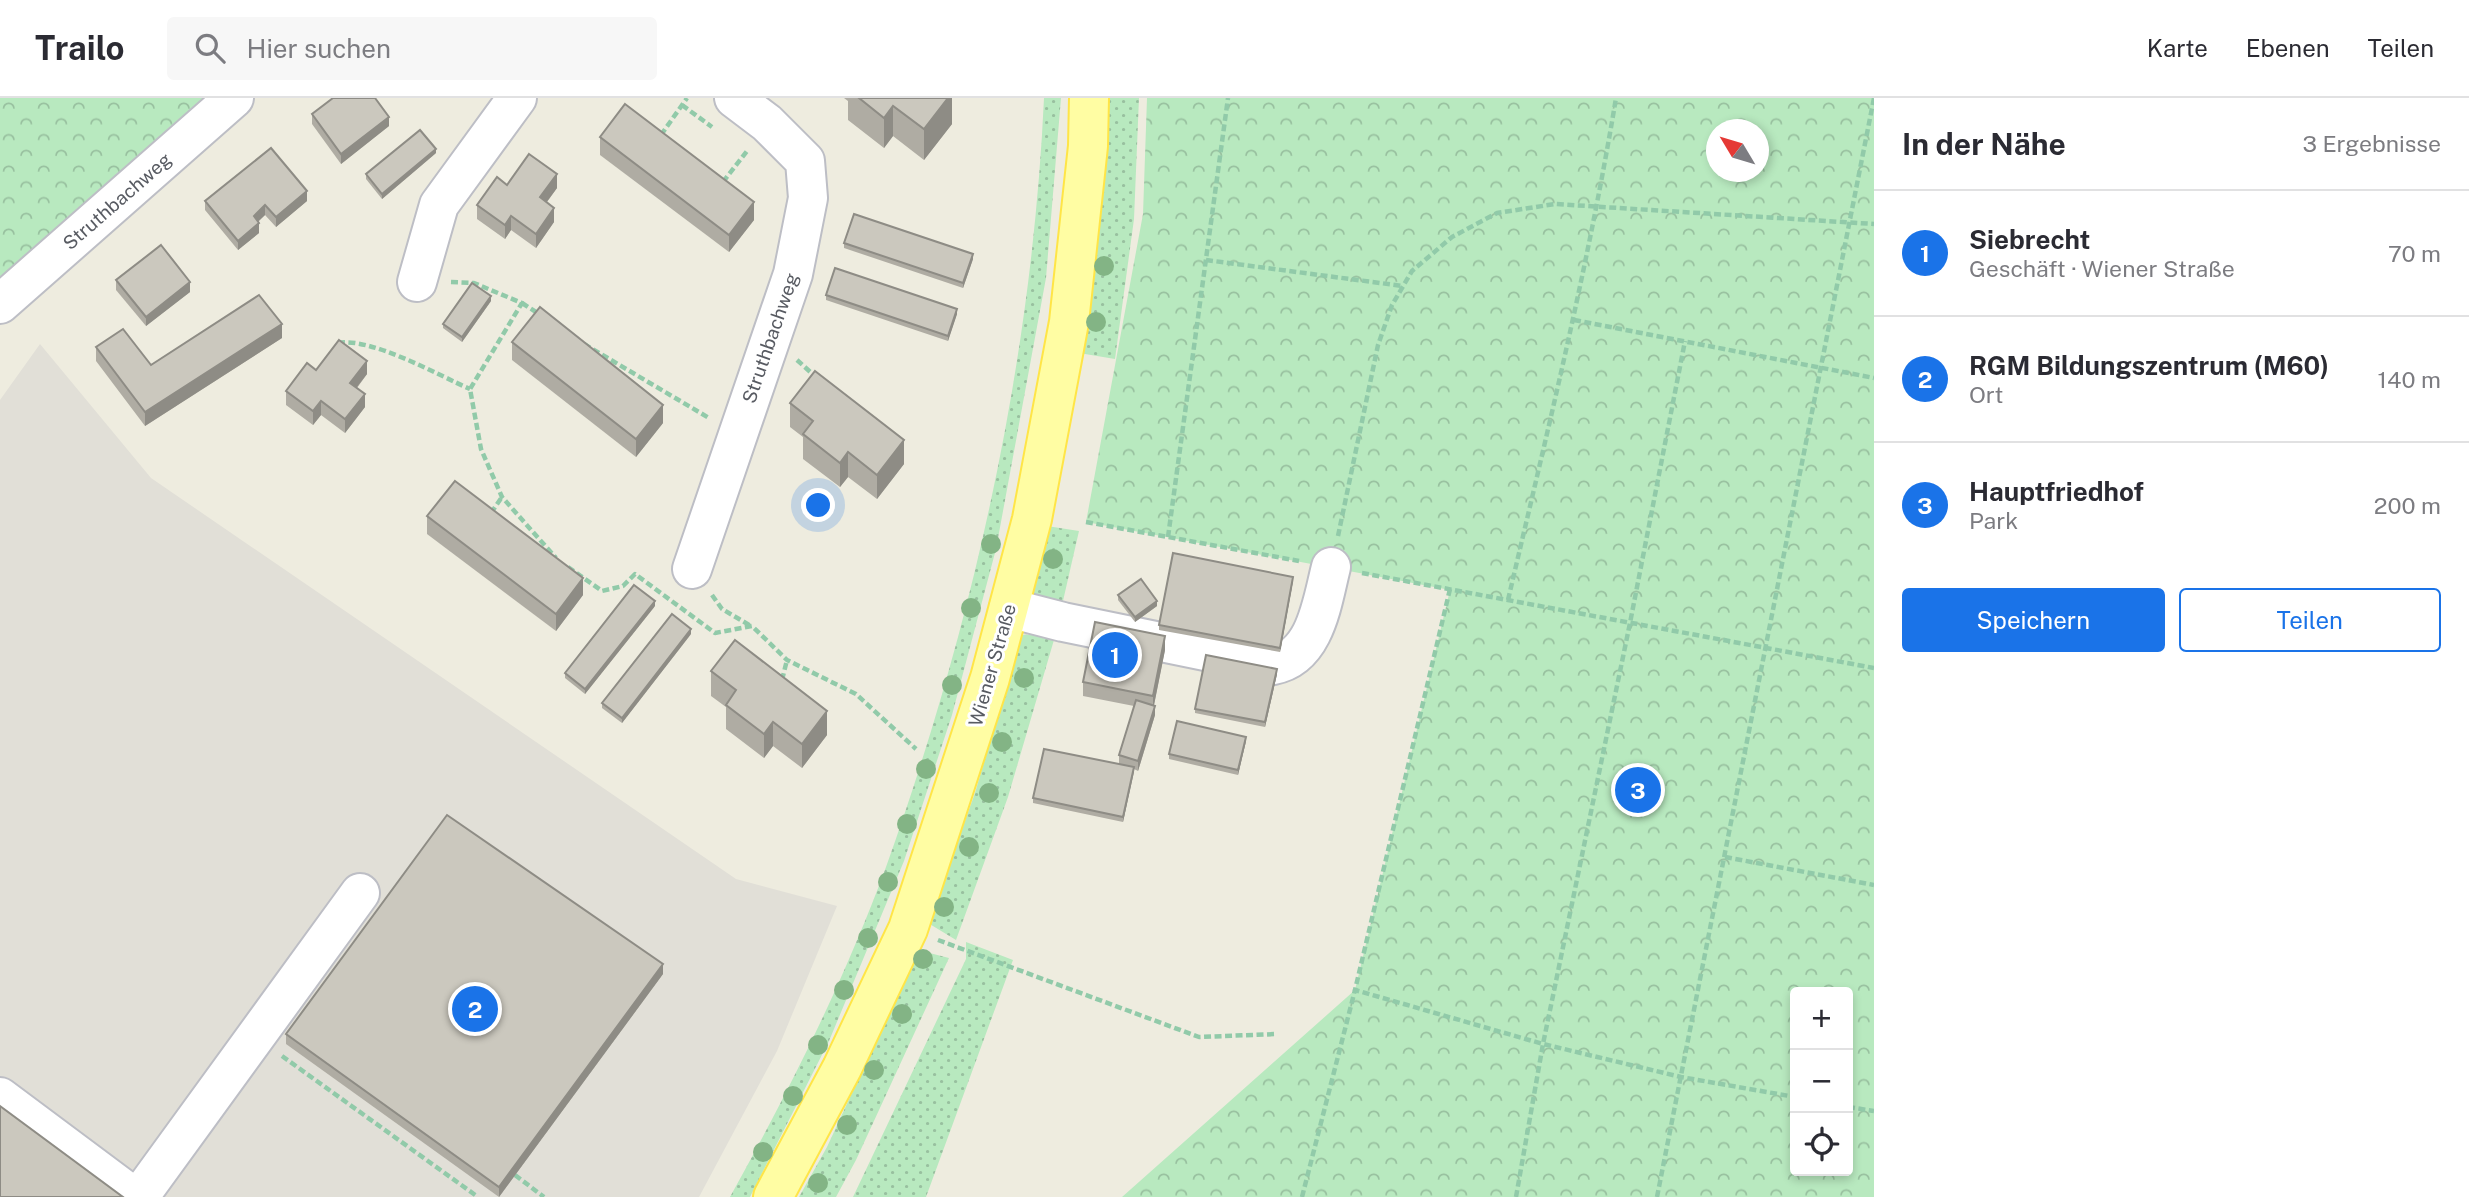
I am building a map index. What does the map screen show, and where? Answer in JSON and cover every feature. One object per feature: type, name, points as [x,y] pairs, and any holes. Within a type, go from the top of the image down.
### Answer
[{"type":"main road","name":"Wiener Straße","points":[[773,1197],[842,1068],[908,929],[990,678],[1032,520],[1069,322],[1088,146],[1089,98]]},
{"type":"street","name":"Struthbachweg","points":[[0,304],[234,98]]},
{"type":"street","points":[[417,282],[439,205],[517,98]]},
{"type":"street","name":"Struthbachweg","points":[[692,569],[793,274],[808,198],[805,162],[755,116]]},
{"type":"street","points":[[1009,608],[1063,622],[1273,665],[1285,662],[1297,653],[1309,638],[1320,612],[1332,568]]},
{"type":"street","points":[[139,1197],[360,893]]},
{"type":"street","points":[[0,1097],[134,1197]]},
{"type":"path","points":[[654,144],[687,98]]},
{"type":"path","points":[[1168,537],[1228,98]]},
{"type":"path","points":[[1508,600],[1574,320],[1598,208],[1616,98]]},
{"type":"path","points":[[1657,1197],[1874,98]]},
{"type":"path","points":[[716,191],[755,116]]},
{"type":"path","points":[[1332,568],[1378,345],[1392,305],[1412,271],[1452,237],[1497,214],[1555,204],[1874,225]]},
{"type":"path","points":[[1206,260],[1404,286]]},
{"type":"path","points":[[417,282],[474,283],[522,303],[544,317]]},
{"type":"path","points":[[522,303],[470,390],[481,449],[502,496],[555,557],[602,591],[623,586],[635,574],[715,633],[752,626]]},
{"type":"path","points":[[1574,320],[1874,378]]},
{"type":"path","points":[[771,338],[819,379]]},
{"type":"path","points":[[576,339],[699,414],[738,431]]},
{"type":"path","points":[[1516,1197],[1542,1044],[1630,623],[1685,341]]},
{"type":"path","points":[[332,351],[338,343],[358,342],[404,359],[470,390]]},
{"type":"path","points":[[633,387],[640,379]]},
{"type":"path","points":[[485,521],[502,496]]},
{"type":"path","points":[[1086,523],[1874,668]]},
{"type":"path","points":[[547,568],[555,557]]},
{"type":"path","points":[[692,569],[722,609],[752,626],[788,660],[856,694],[916,748]]},
{"type":"path","points":[[1302,1197],[1450,589]]},
{"type":"path","points":[[779,688],[788,660]]},
{"type":"path","points":[[1725,857],[1874,886]]},
{"type":"path","points":[[908,929],[1199,1037],[1277,1034]]},
{"type":"path","points":[[1354,990],[1542,1044],[1681,1077],[1790,1096]]},
{"type":"path","points":[[255,1037],[478,1197]]},
{"type":"path","points":[[1853,1108],[1874,1111]]},
{"type":"path","points":[[515,1175],[544,1197]]},
{"type":"shaded area","points":[[40,344],[151,478],[736,879],[837,906],[777,1051],[699,1197],[0,1197],[0,400]]},
{"type":"green space","points":[[0,98],[209,98],[0,278]]},
{"type":"green space","points":[[1044,98],[1061,98],[1046,278],[996,549],[952,715],[904,861],[829,1041],[750,1197],[730,1197],[834,994],[870,910],[918,774],[946,680],[972,585],[1012,392],[1027,294]]},
{"type":"green space","points":[[1105,98],[1139,98],[1134,219],[1115,359],[1079,353]]},
{"type":"green space","points":[[1147,98],[1874,98],[1874,1197],[1122,1197],[1355,990],[1450,590],[1086,522],[1143,214]]},
{"type":"green space","points":[[1047,526],[1079,531],[1060,614],[1032,594]]},
{"type":"green space","points":[[1056,633],[1008,797],[956,940],[928,923],[975,793],[1021,635]]},
{"type":"green space","points":[[966,942],[1013,960],[926,1197],[853,1197],[966,959]]},
{"type":"green space","points":[[918,950],[949,958],[856,1160],[836,1197],[799,1197],[827,1147]]},
{"type":"building","points":[[333,98],[375,98],[389,117],[341,154],[312,114]]},
{"type":"building","points":[[859,98],[948,98],[924,129],[893,106],[884,118]]},
{"type":"building","points":[[625,104],[754,202],[729,235],[600,137]]},
{"type":"building","points":[[420,130],[436,149],[382,194],[366,174]]},
{"type":"building","points":[[271,148],[307,191],[276,217],[265,205],[254,216],[259,223],[238,241],[205,201]]},
{"type":"building","points":[[529,154],[557,174],[540,197],[554,208],[536,234],[511,216],[505,225],[477,205],[497,177],[507,185]]},
{"type":"building","points":[[854,214],[973,254],[963,283],[844,243]]},
{"type":"building","points":[[161,245],[190,282],[146,317],[116,280]]},
{"type":"building","points":[[835,268],[957,309],[948,336],[826,295]]},
{"type":"building","points":[[472,283],[491,296],[462,337],[443,324]]},
{"type":"building","points":[[259,295],[282,324],[145,412],[96,347],[123,329],[151,365]]},
{"type":"building","points":[[540,307],[663,405],[636,439],[512,342]]},
{"type":"building","points":[[339,340],[367,361],[350,383],[365,394],[345,419],[321,401],[313,411],[286,391],[307,363],[316,370]]},
{"type":"building","points":[[815,371],[904,440],[877,475],[848,452],[840,463],[803,434],[813,421],[790,403]]},
{"type":"building","points":[[455,481],[583,578],[556,614],[427,516]]},
{"type":"building","points":[[1173,553],[1293,577],[1280,648],[1159,625]]},
{"type":"building","points":[[1141,579],[1157,601],[1135,617],[1118,595]]},
{"type":"building","points":[[634,585],[655,601],[585,689],[565,673]]},
{"type":"building","points":[[672,614],[691,629],[622,718],[602,703]]},
{"type":"building","points":[[1095,622],[1165,636],[1153,696],[1083,682]]},
{"type":"building","points":[[735,640],[827,711],[802,744],[773,722],[764,734],[726,705],[736,690],[711,671]]},
{"type":"building","points":[[1206,655],[1277,669],[1265,722],[1195,709]]},
{"type":"building","points":[[1136,700],[1155,706],[1138,761],[1119,755]]},
{"type":"building","points":[[1177,721],[1246,737],[1238,770],[1169,754]]},
{"type":"building","points":[[1044,749],[1134,767],[1123,817],[1033,798]]},
{"type":"building","points":[[447,815],[663,964],[499,1187],[286,1034]]},
{"type":"building","points":[[0,1106],[123,1197],[0,1197]]},
{"type":"place","name":"Siebrecht","points":[[1115,655]]},
{"type":"place","name":"Hauptfriedhof","points":[[1638,790]]},
{"type":"place","name":"RGM Bildungszentrum (M60)","points":[[475,1009]]}]
